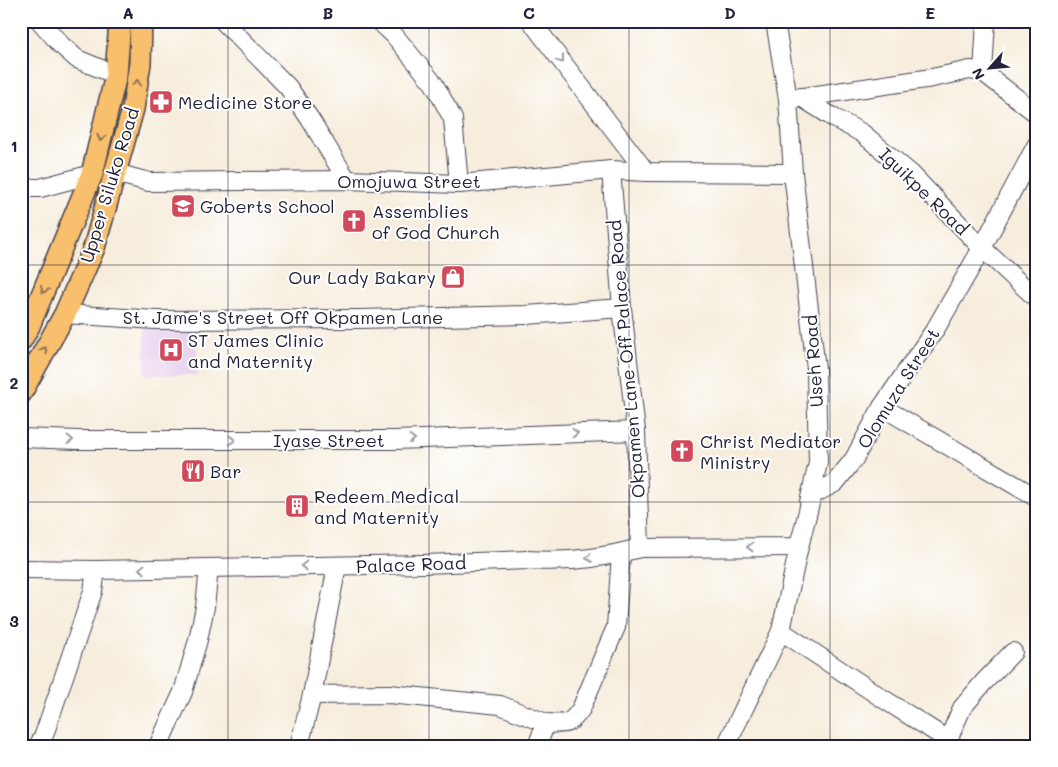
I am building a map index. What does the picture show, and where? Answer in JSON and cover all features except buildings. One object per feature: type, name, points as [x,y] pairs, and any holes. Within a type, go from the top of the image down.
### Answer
[{"type":"main road","name":"Upper Siluko Road","points":[[24,331],[92,174],[116,75],[120,21]]},
{"type":"main road","name":"Upper Siluko Road","points":[[21,394],[65,314],[94,248],[134,109],[140,64],[141,21]]},
{"type":"street","points":[[40,21],[61,46],[77,59],[116,75]]},
{"type":"street","points":[[223,21],[288,87],[347,180]]},
{"type":"street","points":[[379,21],[434,84],[453,119],[459,184]]},
{"type":"street","points":[[531,21],[646,172]]},
{"type":"street","name":"Useh Road","points":[[726,746],[781,631],[818,463],[816,369],[793,174],[795,98],[775,21]]},
{"type":"street","points":[[983,72],[986,21]]},
{"type":"street","points":[[795,98],[932,78],[970,70],[983,72],[1037,114]]},
{"type":"street","name":"Iguikpe Road","points":[[795,98],[862,133],[911,174],[982,248],[1037,299]]},
{"type":"street","name":"Olomuza Street","points":[[799,547],[812,494],[835,483],[854,459],[882,407],[936,328],[982,248],[1037,144]]},
{"type":"street","name":"Omojuwa Street","points":[[115,173],[149,182],[347,180],[459,184],[611,170],[793,174]]},
{"type":"street","name":"Okpamen Lane Off Palace Road","points":[[611,170],[622,308],[636,431],[640,548]]},
{"type":"street","points":[[21,188],[40,188],[92,174]]},
{"type":"street","name":"St. Jame's Street Off Okpamen Lane","points":[[65,314],[156,320],[359,319],[526,315],[622,308]]},
{"type":"street","points":[[882,407],[1037,498]]},
{"type":"street","name":"Iyase Street","points":[[21,438],[78,440],[395,440],[636,431]]},
{"type":"street","name":"Palace Road","points":[[21,569],[96,570],[543,561],[587,559],[640,548],[799,547]]},
{"type":"street","points":[[312,695],[389,694],[500,705],[546,723],[564,724],[573,719],[581,709],[616,627],[622,553]]},
{"type":"street","points":[[299,746],[312,695],[337,566]]},
{"type":"street","points":[[158,746],[183,692],[188,675],[205,607],[209,568]]},
{"type":"street","points":[[38,746],[44,735],[93,591],[96,570]]},
{"type":"street","points":[[781,631],[951,743],[962,708],[1013,652]]},
{"type":"street","points":[[537,746],[546,723]]},
{"type":"shaded area","name":"ST James Clinic and Maternity","points":[[145,326],[197,326],[197,375],[145,375]]},
{"type":"place","name":"Medicine Store","points":[[161,102]]},
{"type":"place","name":"Goberts School","points":[[183,206]]},
{"type":"place","name":"Assemblies of God Church","points":[[354,221]]},
{"type":"place","name":"Our Lady Bakary","points":[[453,277]]},
{"type":"place","name":"ST James Clinic and Maternity","points":[[171,350]]},
{"type":"place","name":"Christ Mediator Ministry","points":[[682,451]]},
{"type":"place","name":"Bar","points":[[193,471]]},
{"type":"place","name":"Redeem Medical and Maternity","points":[[297,506]]}]
